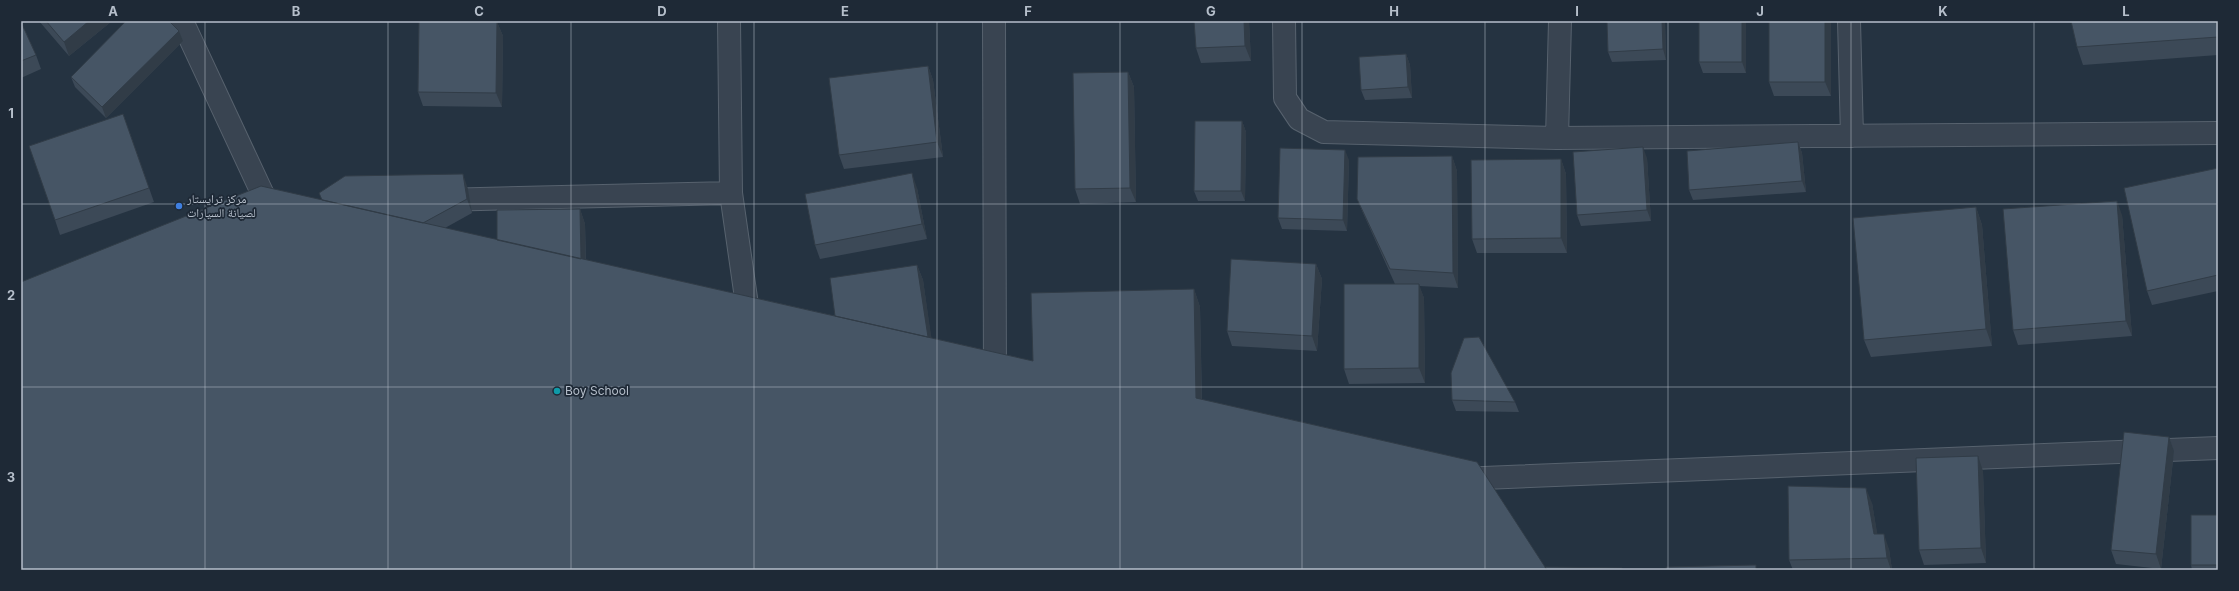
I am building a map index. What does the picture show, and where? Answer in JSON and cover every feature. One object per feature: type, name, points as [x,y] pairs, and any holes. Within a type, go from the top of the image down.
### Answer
[{"type":"street","points":[[182,21],[280,232]]},
{"type":"street","points":[[729,21],[731,193],[754,348]]},
{"type":"street","points":[[994,21],[995,398]]},
{"type":"street","points":[[1284,21],[1285,98],[1298,119],[1324,132],[1557,138],[2218,133]]},
{"type":"street","points":[[1557,138],[1560,21]]},
{"type":"street","points":[[1849,21],[1852,136]]},
{"type":"street","points":[[417,200],[731,193]]},
{"type":"street","points":[[246,214],[267,204],[291,203]]},
{"type":"street","points":[[1436,479],[1483,479],[2218,448]]},
{"type":"street","points":[[1483,479],[1483,502]]},
{"type":"building","points":[[46,21],[89,21],[64,42]]},
{"type":"building","points":[[126,21],[169,21],[179,31],[102,107],[71,77]]},
{"type":"building","points":[[419,21],[497,22],[496,93],[418,92]]},
{"type":"building","points":[[1194,21],[1244,21],[1245,46],[1196,48]]},
{"type":"building","points":[[1607,21],[1662,21],[1663,49],[1608,52]]},
{"type":"building","points":[[1699,21],[1742,21],[1742,62],[1699,62]]},
{"type":"building","points":[[1769,21],[1825,21],[1825,82],[1769,82]]},
{"type":"building","points":[[2071,21],[2216,21],[2218,37],[2077,47]]},
{"type":"building","points":[[21,22],[36,55],[21,61]]},
{"type":"building","points":[[1406,54],[1408,87],[1361,90],[1359,57]]},
{"type":"building","points":[[928,66],[937,142],[839,155],[829,78]]},
{"type":"building","points":[[1128,72],[1130,188],[1075,189],[1073,73]]},
{"type":"building","points":[[123,114],[149,188],[55,220],[29,146]]},
{"type":"building","points":[[1195,121],[1242,121],[1241,191],[1194,191]]},
{"type":"building","points":[[1798,142],[1802,181],[1689,190],[1687,151]]},
{"type":"building","points":[[1643,147],[1647,210],[1577,215],[1573,152]]},
{"type":"building","points":[[1280,148],[1345,150],[1343,220],[1278,218]]},
{"type":"building","points":[[1452,156],[1453,273],[1390,269],[1357,199],[1358,157]]},
{"type":"building","points":[[1561,159],[1561,238],[1472,239],[1471,160]]},
{"type":"building","points":[[2218,168],[2218,275],[2147,291],[2124,188]]},
{"type":"building","points":[[912,173],[922,224],[815,245],[805,194]]},
{"type":"building","points":[[463,174],[467,199],[423,223],[322,200],[319,193],[345,176]]},
{"type":"building","name":"Boy School","points":[[261,186],[1033,361],[1031,293],[1194,289],[1196,398],[1477,462],[1547,570],[21,570],[21,282]]},
{"type":"building","points":[[2117,201],[2126,321],[2013,330],[2003,209]]},
{"type":"building","points":[[1976,207],[1986,329],[1864,340],[1853,218]]},
{"type":"building","points":[[580,209],[581,259],[497,240],[497,210]]},
{"type":"building","points":[[1231,259],[1316,264],[1312,336],[1227,331]]},
{"type":"building","points":[[917,265],[928,337],[835,316],[830,278]]},
{"type":"building","points":[[1344,284],[1419,284],[1419,368],[1344,369]]},
{"type":"building","points":[[1479,337],[1515,402],[1452,400],[1451,373],[1464,338]]},
{"type":"building","points":[[2124,432],[2169,437],[2156,554],[2111,550]]},
{"type":"building","points":[[1978,456],[1981,548],[1919,550],[1916,458]]},
{"type":"building","points":[[1788,486],[1866,488],[1874,534],[1884,534],[1887,558],[1789,560]]},
{"type":"building","points":[[2191,515],[2218,515],[2218,565],[2191,565]]},
{"type":"building","points":[[1756,565],[1756,570],[1666,570],[1666,567]]},
{"type":"building","points":[[1545,567],[1622,568],[1622,570],[1547,570]]},
{"type":"place","name":"مركز ترايستار لصيانة السيارات","points":[[179,206]]},
{"type":"place","name":"Boy School","points":[[557,391]]}]
